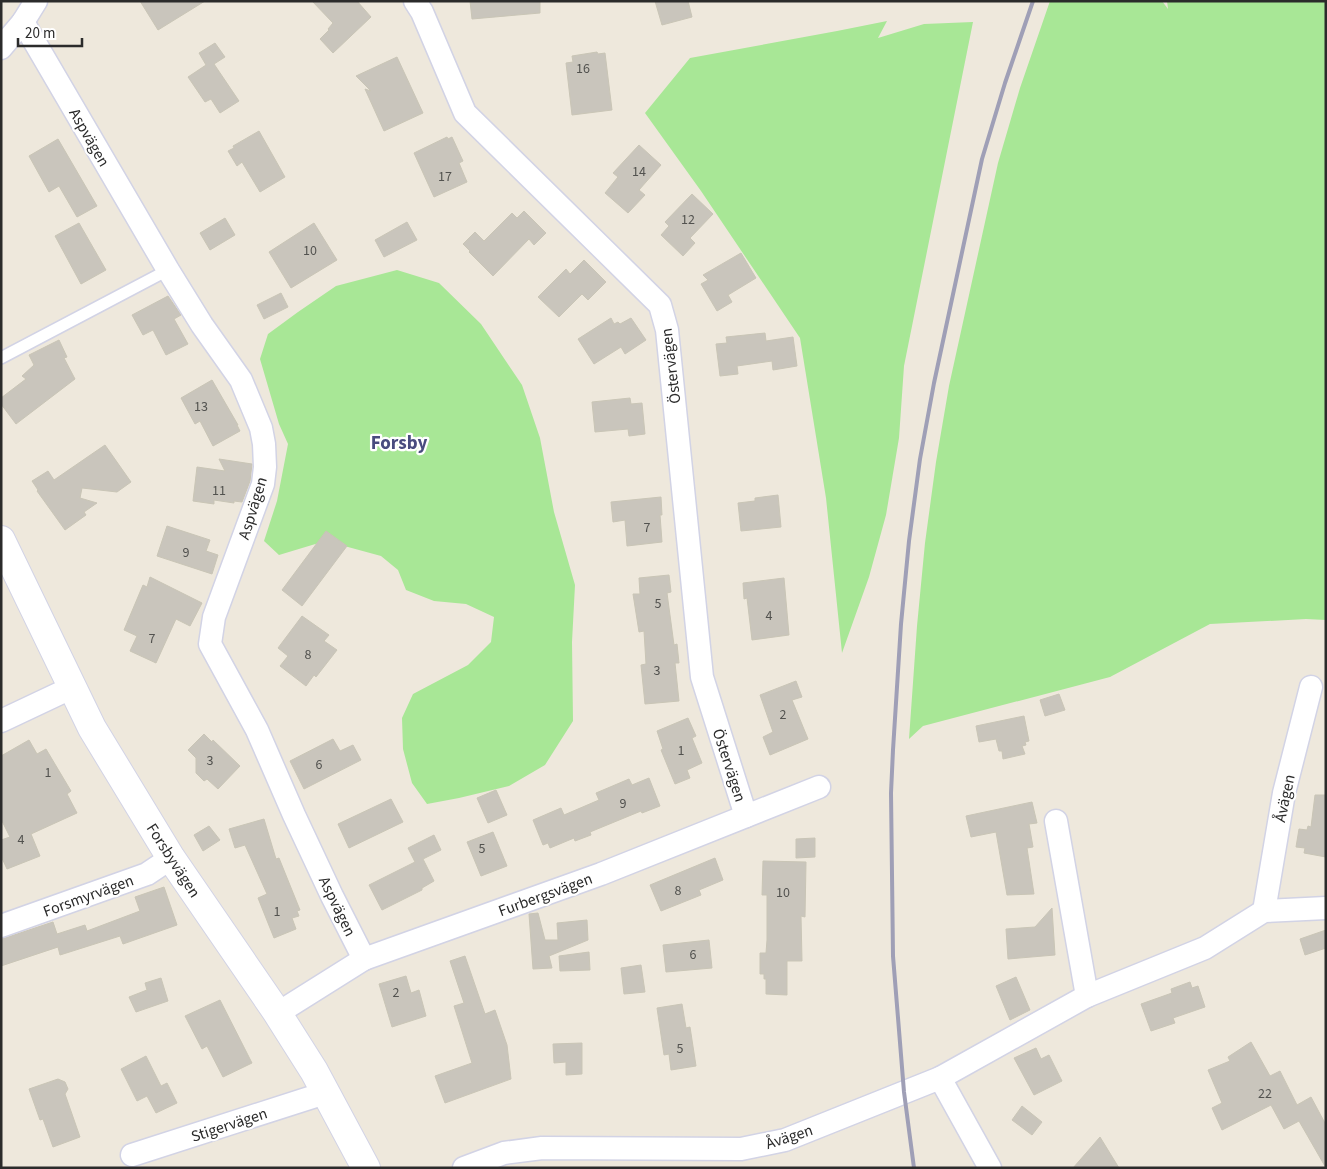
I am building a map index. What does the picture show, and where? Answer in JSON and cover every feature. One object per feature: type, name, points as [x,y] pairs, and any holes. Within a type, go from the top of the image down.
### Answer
[{"type":"street","points":[[1,48],[36,1]]},
{"type":"street","name":"Östervägen","points":[[415,1],[422,12],[465,113],[660,305],[668,330],[702,677],[746,816]]},
{"type":"street","name":"Aspvägen","points":[[22,22],[168,270],[202,325],[241,380],[260,428],[264,444],[263,484],[214,617],[210,644],[257,730],[294,815],[364,959]]},
{"type":"street","name":"Forsbyvägen","points":[[1,540],[8,572],[73,687],[92,728],[171,858],[276,1011],[314,1071],[366,1168]]},
{"type":"street","points":[[1,721],[73,687]]},
{"type":"street","name":"Åvägen","points":[[464,1168],[504,1153],[542,1148],[741,1149],[785,1140],[940,1078],[1087,996],[1206,948],[1264,910],[1284,793],[1311,687]]},
{"type":"street","name":"Furbergsvägen","points":[[276,1011],[286,1008],[364,959],[601,874],[819,787]]},
{"type":"street","points":[[1056,821],[1087,996]]},
{"type":"street","name":"Forsmyrvägen","points":[[1,926],[147,874],[171,858]]},
{"type":"street","points":[[1264,910],[1326,908]]},
{"type":"street","points":[[940,1078],[990,1168]]},
{"type":"street","name":"Stigervägen","points":[[132,1155],[326,1093]]},
{"type":"lane","points":[[1,358],[168,270]]},
{"type":"green space","points":[[1050,1],[1162,1],[1168,9],[1167,1],[1326,1],[1326,620],[1306,619],[1210,624],[1110,677],[923,726],[909,739],[925,543],[949,386],[998,163],[1020,88]]},
{"type":"green space","points":[[887,21],[878,38],[924,24],[973,22],[904,366],[899,438],[886,515],[869,577],[842,653],[826,498],[800,338],[701,191],[645,113],[690,58]]},
{"type":"green space","points":[[397,270],[439,283],[481,324],[522,385],[540,438],[554,512],[575,585],[572,642],[573,721],[545,765],[509,786],[427,804],[412,783],[403,749],[402,718],[413,694],[468,665],[491,642],[494,617],[466,604],[434,601],[406,590],[398,570],[381,556],[322,542],[279,555],[264,541],[277,501],[288,444],[279,424],[260,359],[268,334],[336,286]]},
{"type":"building","points":[[140,1],[205,1],[158,30]]},
{"type":"building","points":[[312,1],[357,1],[371,17],[333,53],[320,39],[333,23]]},
{"type":"building","points":[[470,1],[540,1],[540,13],[472,19]]},
{"type":"building","points":[[655,1],[688,1],[692,17],[662,25]]},
{"type":"building","points":[[215,43],[225,57],[214,64],[239,101],[220,113],[211,99],[205,102],[188,77],[206,65],[199,53]]},
{"type":"building","points":[[597,52],[598,54],[605,53],[612,110],[572,115],[566,63],[573,62],[572,56]]},
{"type":"building","points":[[397,57],[423,113],[384,131],[365,89],[371,91],[356,76]]},
{"type":"building","points":[[259,131],[285,177],[260,192],[242,162],[237,166],[228,151]]},
{"type":"building","points":[[447,137],[448,139],[452,137],[463,161],[459,163],[467,182],[434,197],[414,153]]},
{"type":"building","points":[[58,139],[97,206],[77,217],[59,186],[49,192],[29,156]]},
{"type":"building","points":[[639,145],[661,165],[639,190],[645,195],[628,213],[605,193],[618,177],[613,173]]},
{"type":"building","points":[[692,194],[713,214],[690,238],[695,243],[683,256],[661,235],[669,226],[665,222]]},
{"type":"building","points":[[524,211],[546,233],[534,245],[529,239],[493,276],[463,244],[475,232],[484,241],[512,213],[517,218]]},
{"type":"building","points":[[225,218],[235,235],[210,250],[200,233]]},
{"type":"building","points":[[407,222],[417,240],[384,257],[375,240]]},
{"type":"building","points":[[79,223],[106,270],[81,284],[55,236]]},
{"type":"building","points":[[314,223],[337,260],[291,288],[269,252]]},
{"type":"building","points":[[741,253],[756,278],[728,295],[732,302],[717,311],[701,284],[708,280],[703,275]]},
{"type":"building","points":[[584,260],[606,282],[588,300],[582,294],[559,317],[538,297],[566,269],[570,274]]},
{"type":"building","points":[[281,293],[288,307],[264,319],[257,305]]},
{"type":"building","points":[[168,296],[181,315],[174,319],[188,344],[166,355],[153,330],[143,335],[132,315]]},
{"type":"building","points":[[611,318],[614,324],[618,322],[620,324],[631,318],[646,340],[625,354],[621,347],[594,364],[578,339]]},
{"type":"building","points":[[765,333],[766,341],[793,337],[797,366],[773,370],[772,361],[737,366],[738,374],[720,376],[716,344],[727,343],[726,337]]},
{"type":"building","points":[[59,340],[67,357],[64,358],[75,379],[16,424],[1,404],[1,398],[26,379],[22,376],[34,365],[29,355]]},
{"type":"building","points":[[212,380],[240,431],[213,446],[200,421],[195,424],[181,398]]},
{"type":"building","points":[[630,398],[631,404],[642,403],[645,434],[629,436],[628,429],[595,432],[592,402]]},
{"type":"building","points":[[105,445],[131,482],[117,492],[82,488],[80,498],[97,503],[84,512],[86,515],[65,530],[32,481],[48,471],[54,480]]},
{"type":"building","points":[[219,459],[252,464],[250,481],[242,502],[234,501],[234,503],[214,500],[214,504],[193,501],[197,467],[225,471]]},
{"type":"building","points":[[778,495],[781,527],[741,531],[738,503],[755,501],[755,498]]},
{"type":"building","points":[[661,497],[662,542],[627,546],[625,520],[613,522],[611,502]]},
{"type":"building","points":[[167,526],[210,540],[206,551],[218,555],[212,574],[157,556]]},
{"type":"building","points":[[326,531],[347,546],[302,606],[282,590]]},
{"type":"building","points":[[669,575],[671,592],[667,593],[674,645],[677,644],[679,663],[675,663],[679,701],[645,704],[641,665],[646,664],[644,631],[639,632],[633,594],[640,594],[639,578]]},
{"type":"building","points":[[150,577],[202,603],[190,626],[176,619],[156,663],[130,651],[137,636],[124,630],[143,585],[147,587]]},
{"type":"building","points":[[784,578],[789,635],[752,640],[747,598],[744,599],[743,583]]},
{"type":"building","points":[[302,616],[329,635],[324,641],[337,650],[316,677],[314,675],[306,686],[280,666],[288,656],[278,648]]},
{"type":"building","points":[[796,681],[802,697],[792,700],[808,739],[770,755],[763,737],[773,732],[760,695]]},
{"type":"building","points":[[1059,694],[1065,710],[1045,716],[1040,700]]},
{"type":"building","points":[[1024,716],[1029,741],[1025,742],[1026,745],[1022,746],[1025,754],[1003,759],[1002,751],[999,751],[996,739],[979,742],[976,726]]},
{"type":"building","points":[[688,718],[696,736],[692,738],[702,763],[687,770],[690,778],[675,784],[661,750],[663,749],[657,731]]},
{"type":"building","points":[[204,734],[240,766],[218,789],[207,779],[204,781],[196,773],[196,758],[188,750]]},
{"type":"building","points":[[333,739],[340,751],[353,745],[361,760],[304,789],[290,761]]},
{"type":"building","points":[[29,740],[37,754],[46,749],[71,791],[67,794],[77,813],[31,834],[40,856],[7,869],[1,856],[1,840],[10,837],[1,819],[1,756]]},
{"type":"building","points":[[649,778],[660,806],[642,813],[641,811],[590,832],[591,835],[575,841],[574,838],[550,848],[548,843],[543,845],[533,820],[561,808],[564,815],[599,800],[596,793],[629,779],[632,785]]},
{"type":"building","points":[[496,790],[507,815],[488,823],[477,798]]},
{"type":"building","points":[[1315,795],[1326,795],[1326,857],[1304,853],[1305,848],[1296,847],[1299,829],[1307,830],[1308,826],[1311,827]]},
{"type":"building","points":[[391,799],[403,822],[349,848],[338,824]]},
{"type":"building","points":[[1032,802],[1037,823],[1029,824],[1033,847],[1027,848],[1034,894],[1007,895],[996,832],[971,837],[966,816]]},
{"type":"building","points":[[264,819],[276,859],[279,858],[300,910],[297,911],[299,916],[292,918],[296,929],[274,938],[258,898],[267,894],[245,845],[235,848],[229,829]]},
{"type":"building","points":[[209,826],[220,840],[203,851],[194,835]]},
{"type":"building","points":[[493,832],[507,866],[481,876],[467,842]]},
{"type":"building","points":[[434,835],[441,850],[423,859],[434,881],[422,888],[422,890],[382,910],[369,885],[415,862],[408,848]]},
{"type":"building","points":[[815,838],[815,857],[796,858],[796,839]]},
{"type":"building","points":[[715,858],[723,880],[699,890],[701,895],[661,911],[650,885]]},
{"type":"building","points":[[763,861],[806,862],[805,917],[801,916],[802,961],[787,961],[787,995],[766,994],[766,979],[764,979],[764,974],[760,974],[760,953],[766,953],[767,940],[767,895],[762,895]]},
{"type":"building","points":[[164,887],[177,925],[123,944],[120,936],[60,955],[58,947],[1,966],[1,939],[53,922],[57,934],[85,925],[87,931],[140,911],[135,897]]},
{"type":"building","points":[[1052,908],[1055,955],[1008,959],[1006,929],[1035,927]]},
{"type":"building","points":[[538,913],[545,940],[558,940],[557,923],[587,920],[588,940],[549,956],[552,968],[533,969],[529,914]]},
{"type":"building","points":[[1326,930],[1326,948],[1305,955],[1300,939]]},
{"type":"building","points":[[709,940],[712,968],[666,972],[663,945]]},
{"type":"building","points":[[589,952],[590,970],[560,971],[559,956]]},
{"type":"building","points":[[465,956],[485,1014],[495,1010],[507,1045],[511,1079],[445,1103],[435,1076],[472,1063],[454,1006],[464,1003],[450,961]]},
{"type":"building","points":[[641,965],[645,992],[624,994],[621,968]]},
{"type":"building","points":[[406,976],[411,993],[419,990],[426,1016],[392,1027],[379,984]]},
{"type":"building","points":[[1016,977],[1030,1010],[1010,1020],[996,986]]},
{"type":"building","points":[[161,978],[168,1001],[136,1012],[129,997],[147,990],[145,983]]},
{"type":"building","points":[[1190,982],[1192,988],[1198,986],[1205,1007],[1173,1018],[1175,1023],[1151,1031],[1141,1004],[1172,993],[1171,989]]},
{"type":"building","points":[[220,1000],[252,1063],[223,1077],[207,1046],[202,1049],[185,1016]]},
{"type":"building","points":[[682,1004],[686,1028],[690,1027],[696,1066],[671,1070],[669,1054],[664,1055],[657,1008]]},
{"type":"building","points":[[1251,1042],[1270,1076],[1280,1071],[1297,1105],[1311,1097],[1326,1125],[1326,1168],[1299,1121],[1284,1129],[1271,1105],[1222,1130],[1212,1108],[1222,1103],[1208,1070],[1230,1061],[1228,1057]]},
{"type":"building","points":[[582,1043],[582,1074],[566,1075],[566,1062],[554,1063],[553,1044]]},
{"type":"building","points":[[1036,1048],[1041,1059],[1049,1055],[1062,1081],[1034,1095],[1014,1058]]},
{"type":"building","points":[[146,1056],[161,1086],[167,1083],[177,1103],[156,1113],[147,1096],[137,1101],[121,1069]]},
{"type":"building","points":[[58,1079],[65,1082],[68,1089],[65,1094],[80,1137],[53,1147],[43,1119],[40,1120],[29,1089]]},
{"type":"building","points":[[1022,1106],[1042,1122],[1032,1135],[1012,1120]]},
{"type":"building","points":[[1100,1137],[1119,1168],[1073,1168]]},
{"type":"railway","points":[[914,1168],[904,1092],[893,956],[891,793],[901,624],[909,541],[920,459],[934,383],[982,159],[1033,1]]},
{"type":"district","name":"Forsby","points":[[399,442]]}]
